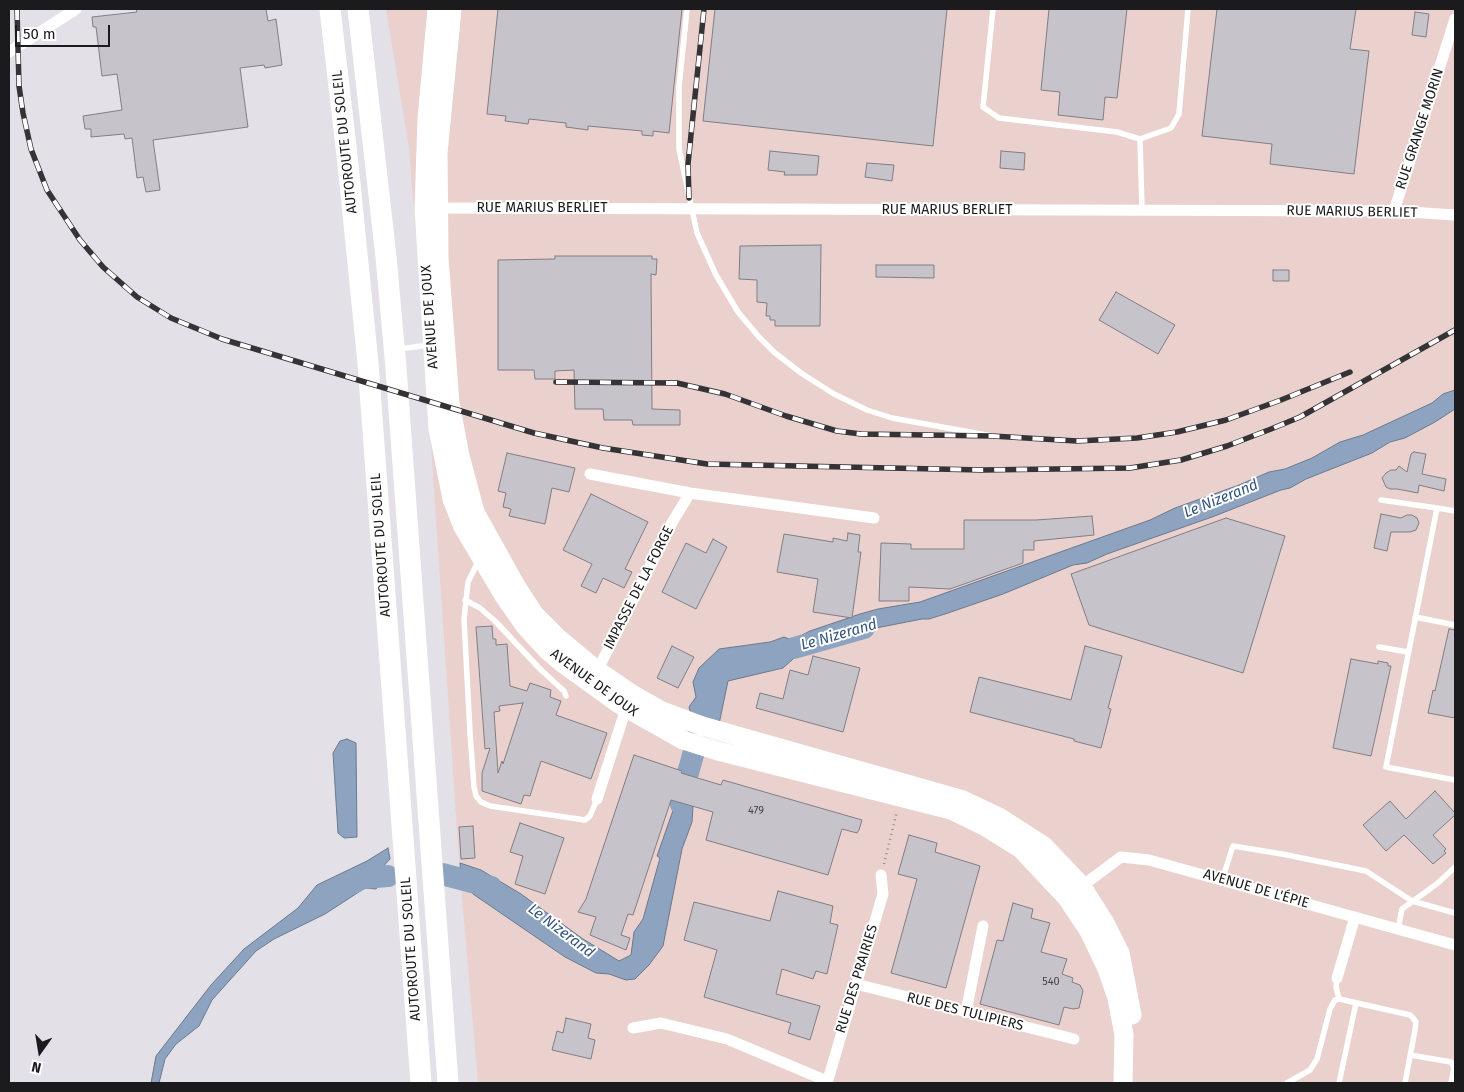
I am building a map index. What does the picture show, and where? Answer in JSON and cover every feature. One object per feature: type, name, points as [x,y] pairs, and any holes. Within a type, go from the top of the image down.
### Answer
[{"type":"highway","name":"AUTOROUTE DU SOLEIL","points":[[330,9],[368,363],[421,1083]]},
{"type":"highway","name":"AUTOROUTE DU SOLEIL","points":[[358,9],[386,257],[394,349],[448,1083]]},
{"type":"main road","name":"AVENUE DE JOUX","points":[[437,9],[426,136],[431,208],[432,345],[438,429],[452,498],[464,527],[488,553],[534,614],[594,677],[683,740],[718,751],[951,810],[984,826],[1021,849],[1067,898],[1089,931],[1107,969],[1117,998],[1124,1035],[1125,1068],[1123,1083]]},
{"type":"main road","name":"AVENUE DE JOUX","points":[[452,9],[431,208],[439,258],[450,404],[460,456],[488,553]]},
{"type":"main road","name":"AVENUE DE JOUX","points":[[629,701],[724,733],[963,800],[999,817],[1044,846],[1081,886],[1105,923],[1120,953],[1132,1011],[1136,1050],[1134,1083]]},
{"type":"street","points":[[9,52],[76,9]]},
{"type":"street","name":"RUE GRANGE MORIN","points":[[1394,211],[1455,19]]},
{"type":"street","name":"RUE MARIUS BERLIET","points":[[431,208],[1394,211],[1455,215]]},
{"type":"street","points":[[590,474],[690,493],[874,518]]},
{"type":"street","name":"IMPASSE DE LA FORGE","points":[[594,677],[673,521],[690,493]]},
{"type":"street","points":[[597,799],[629,701]]},
{"type":"street","name":"AVENUE DE L'ÉPIE","points":[[1067,898],[1121,857],[1150,860],[1455,945]]},
{"type":"street","name":"RUE DES PRAIRIES","points":[[827,1082],[883,894],[881,875]]},
{"type":"street","points":[[1337,978],[1355,917]]},
{"type":"street","points":[[966,1012],[983,926]]},
{"type":"street","name":"RUE DES TULIPIERS","points":[[856,984],[1074,1039]]},
{"type":"street","points":[[632,1028],[661,1023],[727,1039],[827,1082]]},
{"type":"lane","points":[[687,9],[679,87],[679,148],[697,233],[716,275],[738,312],[774,352],[801,373],[834,394],[867,410],[892,418],[992,436]]},
{"type":"lane","points":[[993,9],[983,106],[999,118],[1117,132],[1140,139],[1171,128],[1179,114],[1188,9]]},
{"type":"lane","points":[[1140,139],[1142,210]]},
{"type":"lane","points":[[394,349],[432,345]]},
{"type":"lane","points":[[1381,500],[1455,511]]},
{"type":"lane","points":[[1437,508],[1386,767],[1455,780]]},
{"type":"lane","points":[[488,553],[468,582],[464,619],[470,733],[476,796],[490,806],[585,820],[590,816],[597,799]]},
{"type":"lane","points":[[465,600],[480,608],[495,621],[540,669],[564,691],[566,696]]},
{"type":"lane","points":[[1415,617],[1455,625]]},
{"type":"lane","points":[[1379,646],[1408,652]]},
{"type":"lane","points":[[1222,880],[1233,846],[1366,871],[1412,901],[1455,913]]},
{"type":"lane","points":[[1398,929],[1402,909],[1438,883],[1455,867]]},
{"type":"lane","points":[[1337,978],[1336,987],[1339,999]]},
{"type":"lane","points":[[1288,1083],[1310,1070],[1317,1059],[1330,1009],[1335,1000],[1339,999],[1413,1018],[1416,1022],[1405,1083]]},
{"type":"lane","points":[[1339,1083],[1356,1003]]},
{"type":"lane","points":[[1410,1055],[1451,1062],[1454,1068],[1450,1083]]},
{"type":"path","points":[[881,875],[900,797]]},
{"type":"shaded area","points":[[386,9],[1455,9],[1455,1083],[478,1083],[460,874],[409,148]]},
{"type":"water","points":[[1455,390],[1455,409],[1435,422],[1405,438],[1390,442],[1372,453],[1306,479],[1290,488],[1107,554],[1087,563],[1073,565],[1003,594],[948,613],[929,619],[825,638],[802,651],[783,668],[728,681],[718,729],[694,724],[689,707],[696,697],[693,682],[699,668],[719,649],[770,642],[784,637],[792,640],[803,637],[802,635],[810,631],[860,614],[920,602],[1150,520],[1175,508],[1269,472],[1285,469],[1312,458],[1340,442],[1363,435],[1432,403],[1443,394]]},
{"type":"water","points":[[347,739],[356,743],[357,837],[344,838],[338,833],[333,753],[340,741]]},
{"type":"water","points":[[676,802],[693,807],[692,822],[682,849],[663,946],[649,965],[635,979],[626,980],[609,974],[596,973],[565,957],[473,894],[461,879],[460,863],[481,870],[521,894],[583,939],[619,961],[631,955],[634,932],[643,919],[660,858],[657,856]]},
{"type":"water","points":[[388,848],[390,859],[380,870],[382,882],[376,889],[365,888],[325,914],[274,939],[256,951],[212,1000],[199,1026],[176,1044],[165,1059],[159,1083],[151,1083],[156,1056],[211,985],[244,949],[298,908],[317,885],[367,861]]},
{"type":"building","points":[[136,9],[266,9],[268,21],[276,19],[282,65],[265,68],[264,65],[240,68],[248,127],[153,140],[160,190],[146,192],[143,177],[137,178],[132,138],[125,139],[124,134],[91,137],[91,129],[85,129],[83,116],[122,110],[117,74],[102,76],[96,27],[93,27],[92,17],[137,12]]},
{"type":"building","points":[[498,9],[682,9],[669,133],[653,131],[653,136],[642,135],[642,131],[588,126],[588,130],[566,127],[566,123],[529,119],[528,124],[505,121],[506,116],[487,114]]},
{"type":"building","points":[[715,9],[947,9],[933,146],[703,121]]},
{"type":"building","points":[[1049,9],[1127,9],[1117,98],[1105,97],[1103,120],[1058,115],[1060,92],[1041,90]]},
{"type":"building","points":[[1217,9],[1356,9],[1350,49],[1369,51],[1354,174],[1270,164],[1272,144],[1202,136]]},
{"type":"building","points":[[1415,12],[1429,14],[1426,37],[1412,35]]},
{"type":"building","points":[[770,151],[819,156],[817,175],[784,175],[785,172],[768,170]]},
{"type":"building","points":[[1001,151],[1025,153],[1024,170],[1000,168]]},
{"type":"building","points":[[867,163],[894,165],[892,181],[865,177]]},
{"type":"building","points":[[821,245],[820,326],[775,326],[775,320],[770,320],[770,316],[766,316],[767,303],[757,302],[757,280],[739,279],[740,246]]},
{"type":"building","points":[[555,256],[652,256],[652,259],[657,259],[656,275],[651,274],[652,409],[680,410],[680,425],[633,425],[632,420],[604,420],[603,409],[575,409],[574,370],[555,371],[555,379],[535,379],[534,370],[498,370],[498,260],[555,259]]},
{"type":"building","points":[[876,265],[934,265],[934,278],[876,277]]},
{"type":"building","points":[[1273,270],[1289,270],[1289,281],[1273,281]]},
{"type":"building","points":[[1116,292],[1175,325],[1158,354],[1099,320]]},
{"type":"building","points":[[1414,452],[1426,454],[1422,474],[1446,479],[1444,491],[1419,485],[1418,493],[1386,487],[1382,478],[1386,473],[1396,470],[1399,466],[1407,472],[1411,454]]},
{"type":"building","points":[[507,453],[575,468],[569,492],[552,488],[545,524],[509,516],[511,509],[503,507],[506,493],[498,491]]},
{"type":"building","points":[[591,494],[648,522],[625,569],[632,572],[624,588],[603,578],[596,593],[581,586],[592,564],[563,550]]},
{"type":"building","points":[[1381,514],[1401,518],[1412,515],[1417,518],[1419,523],[1416,530],[1410,532],[1391,532],[1387,551],[1374,548]]},
{"type":"building","points":[[1092,516],[1094,535],[1034,541],[1034,550],[1023,550],[1023,563],[950,589],[909,587],[909,601],[879,601],[881,543],[911,544],[911,549],[964,549],[964,520],[1036,520]]},
{"type":"building","points":[[1226,518],[1285,536],[1243,673],[1089,625],[1071,574]]},
{"type":"building","points":[[848,533],[860,535],[858,552],[861,552],[852,618],[813,612],[818,579],[777,572],[784,534],[833,542],[833,538],[847,541]]},
{"type":"building","points":[[713,539],[727,547],[696,609],[662,592],[686,543],[706,553]]},
{"type":"building","points":[[492,626],[493,639],[496,639],[496,645],[507,644],[510,686],[527,691],[530,683],[551,690],[550,697],[561,701],[556,715],[607,733],[591,779],[541,761],[530,796],[524,795],[521,804],[482,791],[482,773],[490,748],[485,749],[476,627]],"holes":[[[523,703],[503,764],[502,761],[498,773],[494,712],[500,711],[499,706]]]},
{"type":"building","points":[[1449,629],[1455,630],[1455,718],[1428,713]]},
{"type":"building","points":[[672,646],[694,657],[678,688],[657,678]]},
{"type":"building","points":[[1085,646],[1122,656],[1108,708],[1111,709],[1101,748],[1074,741],[1074,739],[970,712],[979,677],[1071,700]]},
{"type":"building","points":[[813,656],[860,668],[843,732],[756,708],[760,693],[783,699],[790,670],[808,675]]},
{"type":"building","points":[[1351,659],[1378,664],[1378,661],[1388,663],[1388,666],[1391,666],[1371,756],[1333,748]]},
{"type":"building","points":[[634,755],[682,771],[681,773],[721,785],[723,780],[862,820],[859,830],[857,833],[842,829],[828,875],[706,840],[713,812],[671,800],[633,915],[628,914],[621,935],[630,938],[626,950],[590,935],[596,917],[578,912],[586,899]]},
{"type":"building","points":[[1435,791],[1455,815],[1433,835],[1446,849],[1444,851],[1446,853],[1433,864],[1404,835],[1386,851],[1363,825],[1390,801],[1406,819]]},
{"type":"building","points":[[520,823],[564,838],[545,894],[515,884],[523,856],[510,852]]},
{"type":"building","points":[[473,826],[475,858],[461,859],[459,827]]},
{"type":"building","points":[[909,835],[937,843],[935,852],[980,866],[946,988],[891,973],[917,879],[898,874]]},
{"type":"building","points":[[778,891],[833,906],[830,923],[838,925],[827,974],[816,971],[813,979],[782,969],[776,994],[820,1006],[810,1040],[788,1033],[791,1023],[704,997],[717,950],[684,940],[694,902],[770,921]]},
{"type":"building","points":[[1013,903],[1033,909],[1031,918],[1050,923],[1041,952],[1067,959],[1062,974],[1073,978],[1072,982],[1080,985],[1083,991],[1079,1008],[1064,1007],[1059,1025],[980,1004],[997,940],[1003,941]]},
{"type":"building","points":[[566,1018],[591,1024],[588,1038],[595,1040],[591,1059],[552,1050],[557,1031],[563,1033]]},
{"type":"waterway","name":"Le Nizerand","points":[[794,648],[864,628]]},
{"type":"waterway","name":"Le Nizerand","points":[[681,804],[702,724]]},
{"type":"waterway","name":"Le Nizerand","points":[[442,874],[491,887]]},
{"type":"waterway","name":"Le Nizerand","points":[[353,883],[363,878],[388,876]]},
{"type":"railway","points":[[17,9],[19,86],[23,113],[31,149],[47,190],[80,240],[103,267],[137,297],[171,318],[222,339],[534,433],[603,448],[707,464],[982,470],[1130,468],[1181,460],[1227,446],[1300,417],[1455,330]]},
{"type":"railway","points":[[689,198],[688,164],[704,9]]},
{"type":"railway","points":[[556,382],[677,383],[725,394],[786,416],[837,431],[861,434],[992,436],[1077,441],[1137,438],[1177,432],[1226,420],[1350,372]]}]
